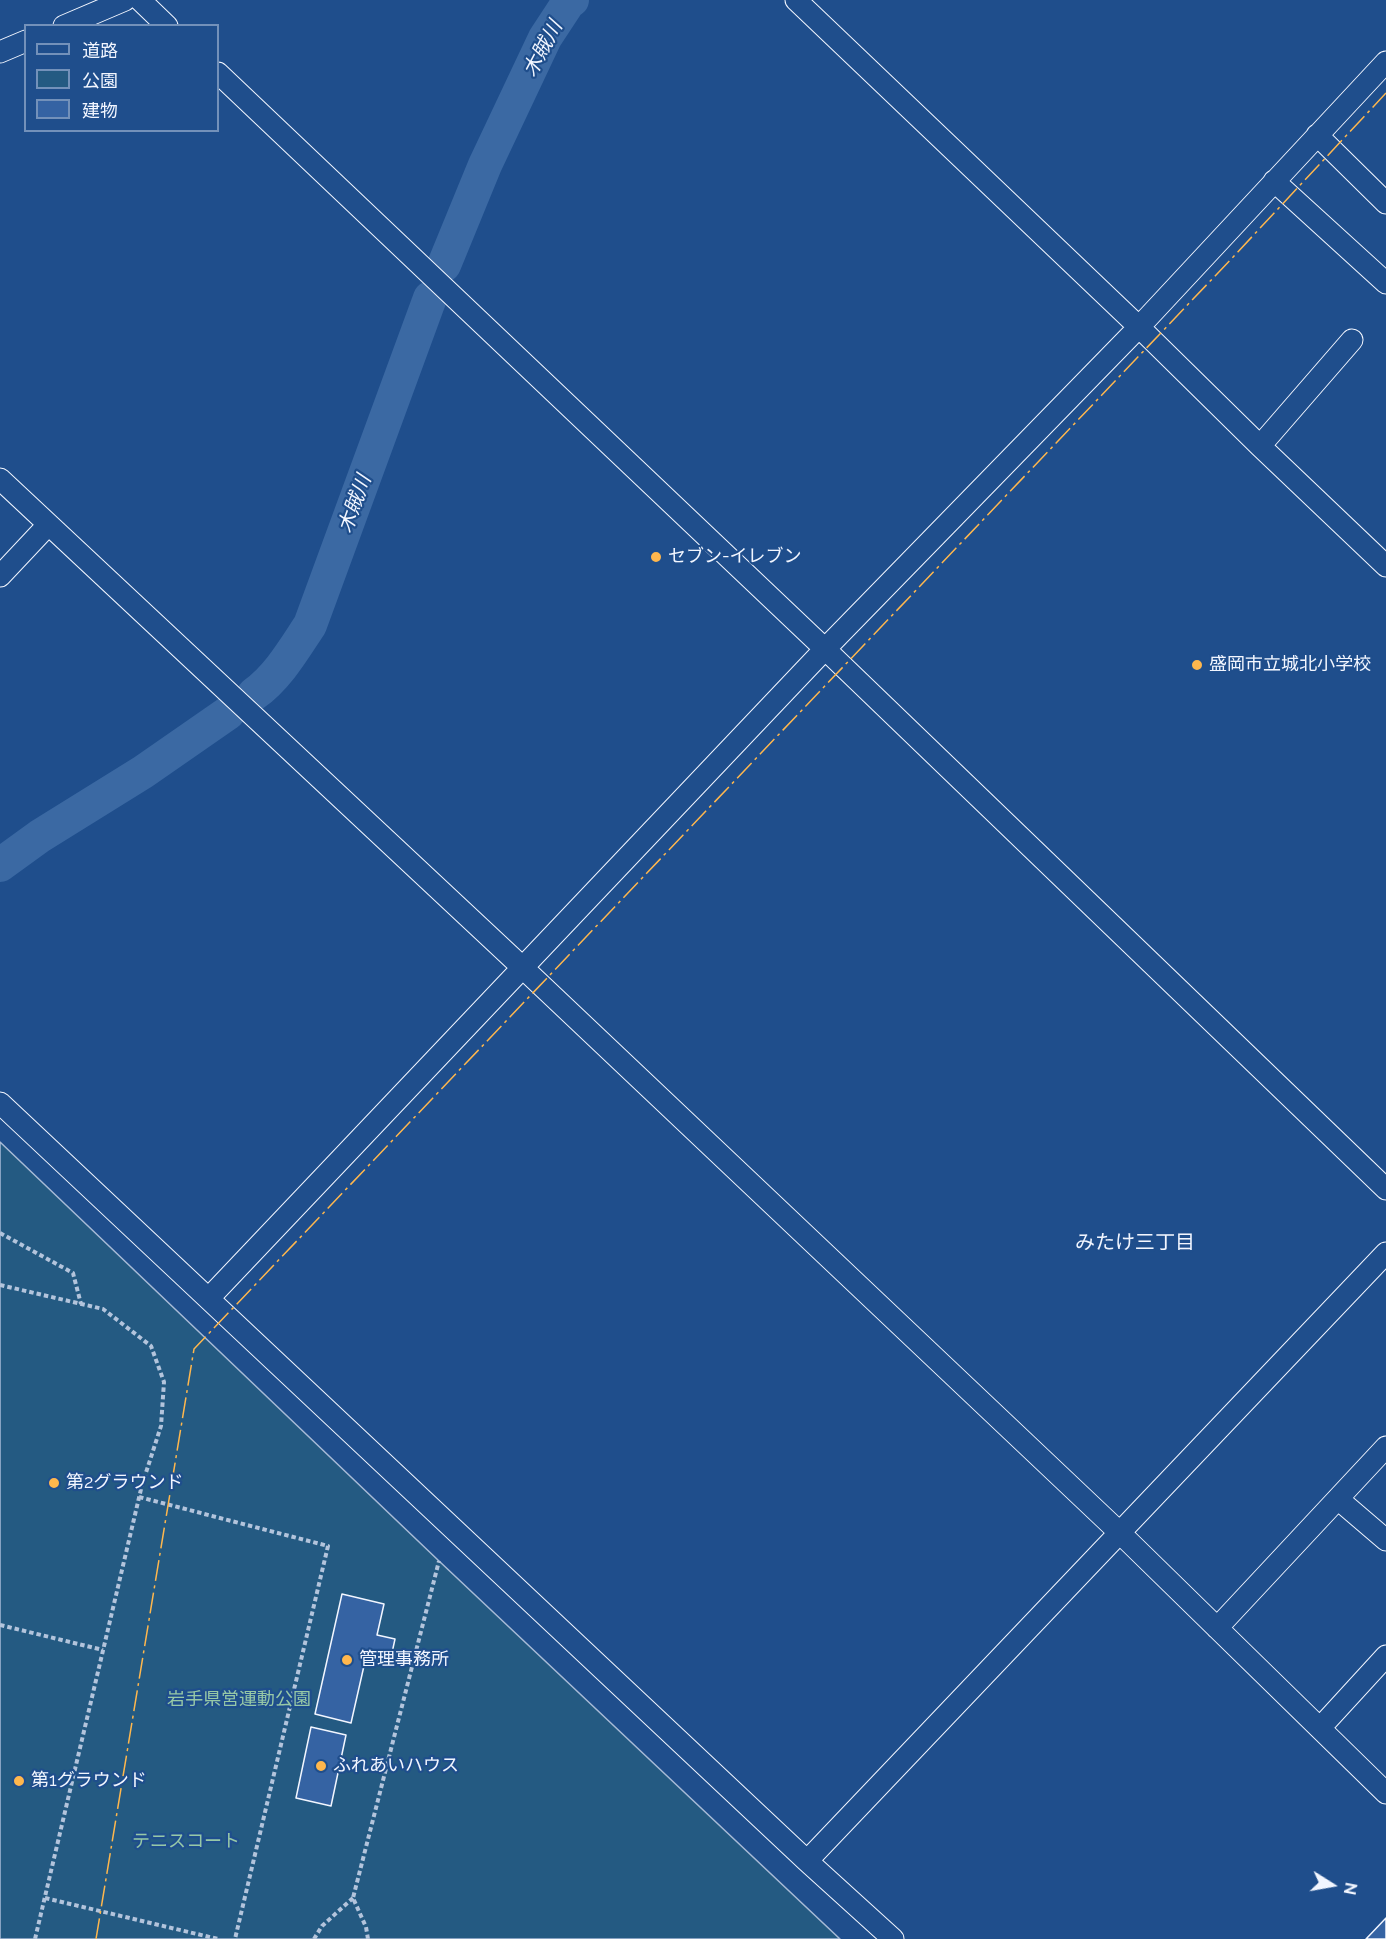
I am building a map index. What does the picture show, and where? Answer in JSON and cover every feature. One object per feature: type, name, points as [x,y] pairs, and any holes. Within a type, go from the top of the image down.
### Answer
[{"type":"street","points":[[69,24],[125,0]]},
{"type":"street","points":[[140,0],[165,24]]},
{"type":"street","points":[[796,0],[1386,566]]},
{"type":"street","points":[[0,52],[24,42]]},
{"type":"street","points":[[209,1298],[825,649],[1139,327],[1386,62]]},
{"type":"street","points":[[219,74],[825,649],[1386,1190]]},
{"type":"street","points":[[1317,135],[1386,203]]},
{"type":"street","points":[[1274,181],[1386,283]]},
{"type":"street","points":[[1260,446],[1352,340]]},
{"type":"street","points":[[0,479],[523,968],[1119,1532],[1386,1793]]},
{"type":"street","points":[[0,576],[48,525]]},
{"type":"street","points":[[0,1103],[807,1861],[893,1939]]},
{"type":"street","points":[[807,1861],[1386,1253]]},
{"type":"street","points":[[1217,1628],[1386,1447]]},
{"type":"street","points":[[1338,1498],[1386,1540]]},
{"type":"street","points":[[1320,1728],[1386,1656]]},
{"type":"path","points":[[0,1233],[73,1273],[81,1304]]},
{"type":"path","points":[[0,1285],[103,1309],[151,1346],[164,1382],[161,1426],[140,1497],[35,1939]]},
{"type":"path","points":[[140,1497],[328,1546],[235,1939]]},
{"type":"path","points":[[314,1939],[322,1926],[353,1898],[439,1561]]},
{"type":"path","points":[[0,1625],[103,1650]]},
{"type":"path","points":[[45,1898],[218,1939]]},
{"type":"path","points":[[353,1898],[366,1927],[368,1939]]},
{"type":"green space","name":"岩手県営運動公園","points":[[0,1142],[439,1561],[840,1939],[0,1939]]},
{"type":"building","name":"管理事務所","points":[[342,1594],[384,1604],[377,1635],[395,1639],[390,1662],[366,1657],[351,1723],[315,1714]]},
{"type":"building","name":"ふれあいハウス","points":[[311,1727],[346,1735],[331,1806],[296,1798]]},
{"type":"building","points":[[1386,1918],[1386,1939],[1366,1939]]},
{"type":"waterway","name":"木賊川","points":[[444,265],[485,165],[545,38],[572,0]]},
{"type":"waterway","name":"木賊川","points":[[254,694],[278,671],[310,625],[430,298]]},
{"type":"waterway","name":"木賊川","points":[[0,865],[40,836],[143,772],[228,713]]},
{"type":"power","points":[[96,1939],[194,1349],[1235,255],[1386,93]]},
{"type":"place","name":"セブン-イレブン","points":[[656,557]]},
{"type":"place","name":"盛岡市立城北小学校","points":[[1197,665]]},
{"type":"place","name":"第2グラウンド","points":[[54,1483]]},
{"type":"place","name":"管理事務所","points":[[347,1660]]},
{"type":"place","name":"ふれあいハウス","points":[[321,1766]]},
{"type":"place","name":"第1グラウンド","points":[[19,1781]]},
{"type":"district","name":"みたけ三丁目","points":[[1135,1243]]},
{"type":"park label","name":"テニスコート","points":[[186,1842]]}]
